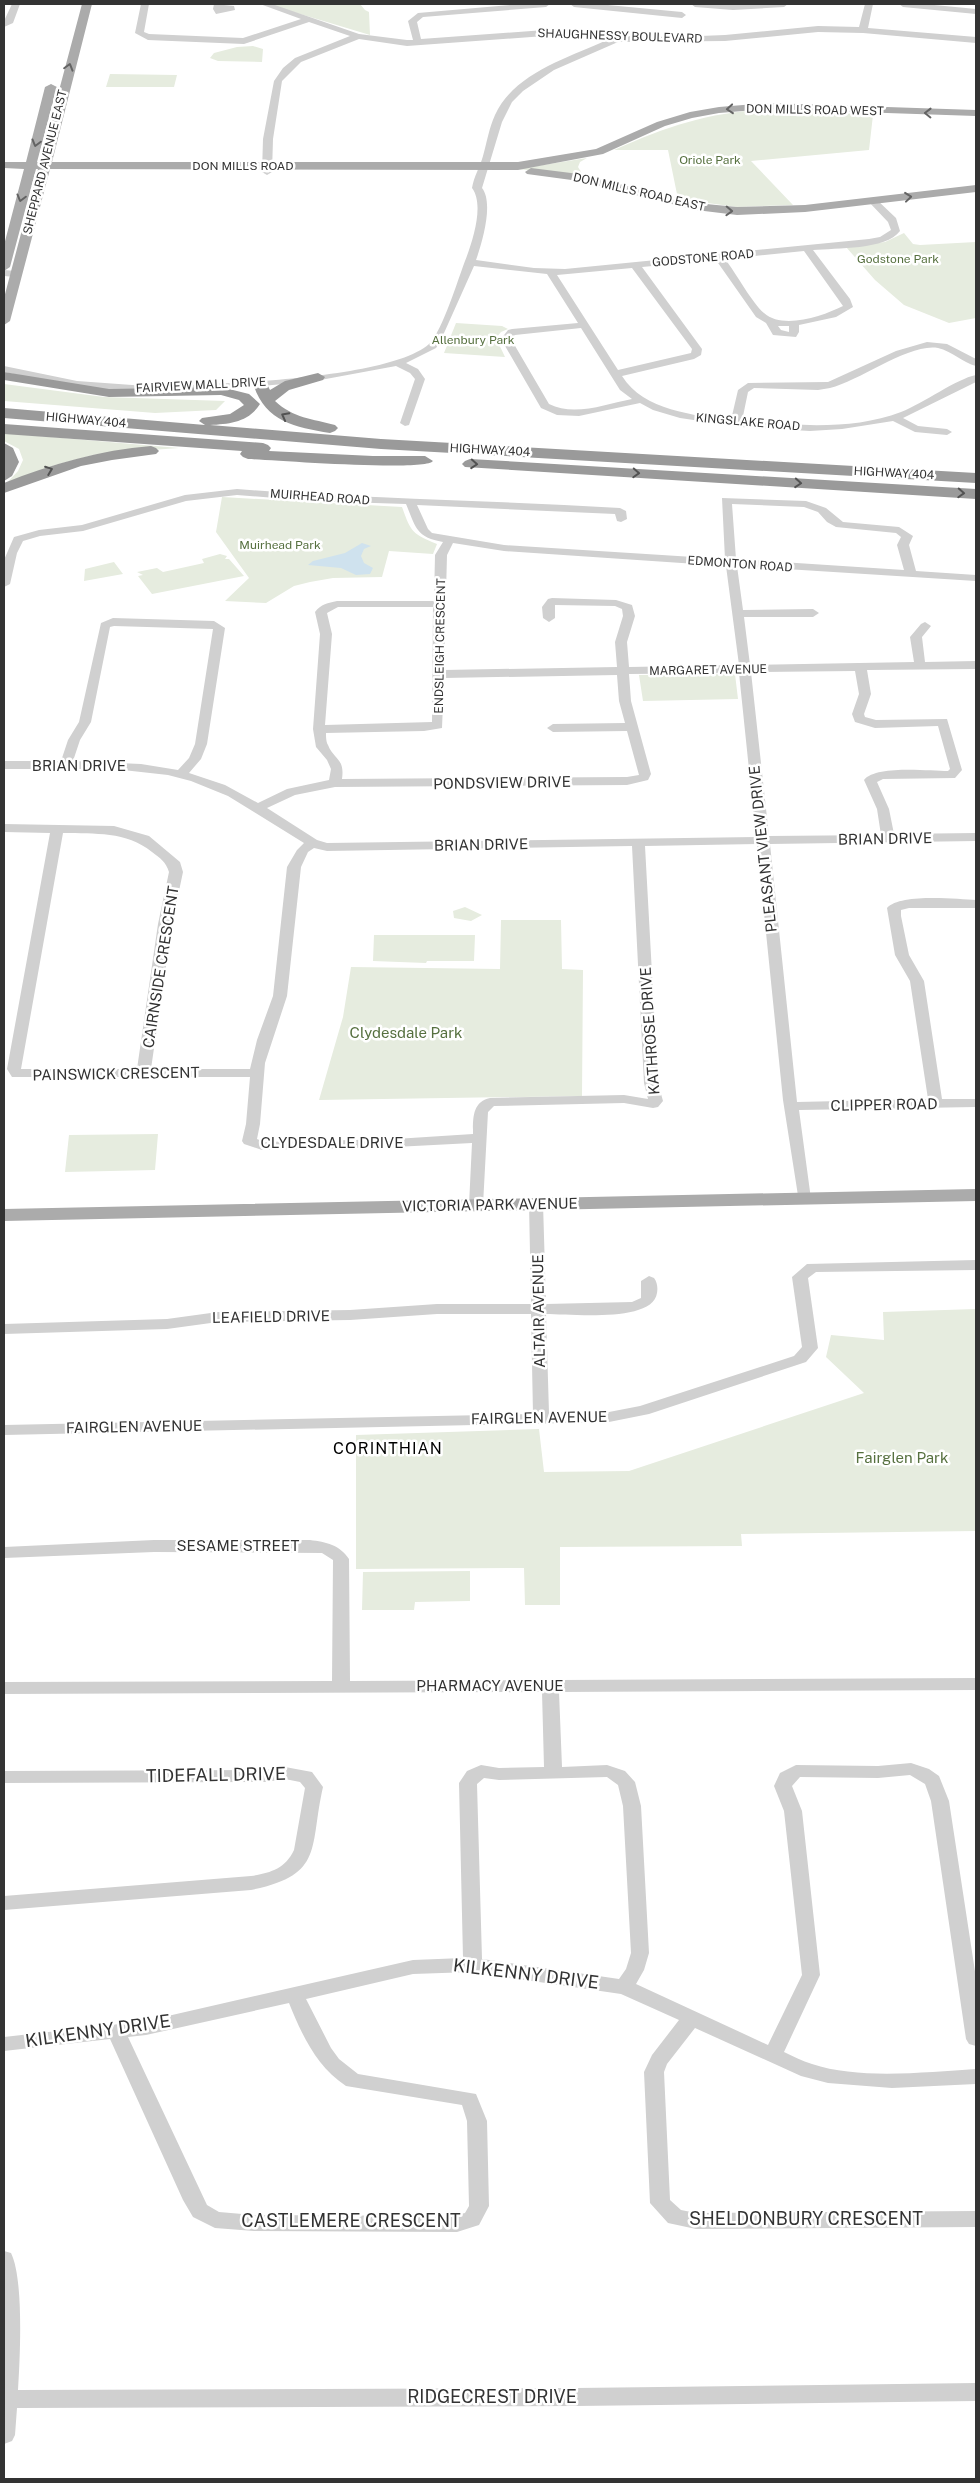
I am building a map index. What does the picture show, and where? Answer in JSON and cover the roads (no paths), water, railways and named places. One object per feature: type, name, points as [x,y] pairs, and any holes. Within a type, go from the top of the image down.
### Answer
[{"type":"highway","points":[[4,376],[108,393],[149,394],[221,391],[260,403]]},
{"type":"highway","points":[[4,405],[208,421],[236,417],[282,387],[318,377]]},
{"type":"highway","points":[[254,384],[252,398],[290,419],[310,425],[336,429],[633,449],[754,460],[784,466]]},
{"type":"highway","points":[[4,405],[314,434],[510,448],[537,453]]},
{"type":"highway","name":"HIGHWAY 404","points":[[4,414],[381,444],[976,478]]},
{"type":"highway","name":"HIGHWAY 404","points":[[4,423],[269,448]]},
{"type":"highway","name":"HIGHWAY 404","points":[[4,429],[425,461],[976,494]]},
{"type":"highway","points":[[4,448],[10,453],[12,461],[10,468],[4,476]]},
{"type":"highway","points":[[4,488],[79,461],[142,452],[196,451],[373,461],[425,461]]},
{"type":"main road","name":"SHEPPARD AVENUE EAST","points":[[4,321],[10,275],[45,168],[60,102],[87,4]]},
{"type":"main road","name":"SHEPPARD AVENUE EAST","points":[[4,267],[55,72]]},
{"type":"main road","name":"DON MILLS ROAD WEST","points":[[482,170],[538,164],[599,152],[662,124],[690,115],[719,110],[768,106],[976,113]]},
{"type":"main road","points":[[596,181],[584,167],[586,161],[599,152]]},
{"type":"main road","name":"DON MILLS ROAD","points":[[4,165],[29,168]]},
{"type":"main road","name":"DON MILLS ROAD","points":[[4,170],[45,168],[482,170]]},
{"type":"main road","name":"DON MILLS ROAD EAST","points":[[482,170],[534,172],[596,181],[674,202],[720,210],[804,209],[976,189]]},
{"type":"main road","name":"VICTORIA PARK AVENUE","points":[[4,1215],[976,1195]]},
{"type":"street","points":[[4,24],[10,22],[16,4]]},
{"type":"street","points":[[145,4],[139,33],[148,37],[244,41],[307,20]]},
{"type":"street","name":"SHAUGHNESSY BOULEVARD","points":[[254,4],[267,5],[358,36],[384,41],[418,43],[549,32],[617,39],[675,40],[725,38],[818,29],[864,30],[976,40]]},
{"type":"street","points":[[418,43],[412,22],[421,15],[546,4]]},
{"type":"street","points":[[574,4],[607,6],[679,21]]},
{"type":"street","points":[[675,40],[679,21],[691,4]]},
{"type":"street","points":[[695,4],[733,7],[784,4]]},
{"type":"street","points":[[864,30],[870,4]]},
{"type":"street","points":[[903,4],[958,6],[976,12]]},
{"type":"street","points":[[266,169],[278,81],[286,70],[298,60],[358,36]]},
{"type":"street","points":[[482,170],[500,113],[521,88],[544,73],[617,39]]},
{"type":"street","name":"FAIRVIEW MALL DRIVE","points":[[4,369],[78,384],[159,389],[254,384],[318,377],[399,363],[424,352],[437,342],[479,236],[481,193],[477,188],[482,170]]},
{"type":"street","name":"GODSTONE ROAD","points":[[470,262],[550,272],[565,272],[876,241],[892,234],[896,226],[894,220],[873,201]]},
{"type":"street","points":[[719,257],[760,315],[770,321],[777,333],[785,336],[792,335],[794,323],[840,312],[848,307],[846,301],[806,248]]},
{"type":"street","points":[[616,374],[690,357],[696,355],[697,349],[634,264]]},
{"type":"street","name":"KINGSLAKE ROAD","points":[[550,272],[624,388],[641,400],[670,412],[706,420],[736,423],[830,428],[867,424],[895,418],[976,378]]},
{"type":"street","points":[[584,325],[512,332],[506,338],[545,406],[557,412],[579,413],[641,400]]},
{"type":"street","points":[[736,423],[743,390],[752,385],[818,387],[830,385],[914,348],[929,344],[940,345],[976,363]]},
{"type":"street","points":[[399,363],[414,371],[420,379],[405,423]]},
{"type":"street","points":[[895,418],[914,428],[947,432]]},
{"type":"street","name":"MUIRHEAD ROAD","points":[[4,584],[11,553],[18,539],[38,533],[83,528],[185,498],[218,493],[252,492],[410,502],[520,505],[620,511],[621,519]]},
{"type":"street","name":"PLEASANT VIEW DRIVE","points":[[804,1198],[791,1106],[745,670],[731,563],[726,500],[806,504],[822,510],[831,520],[840,525],[899,530],[907,536],[903,545],[911,575]]},
{"type":"street","name":"EDMONTON ROAD","points":[[410,502],[423,531],[429,536],[504,548],[976,578]]},
{"type":"street","name":"ENDSLEIGH CRESCENT","points":[[319,728],[424,727],[438,725],[439,604],[442,556],[450,539]]},
{"type":"street","name":"PONDSVIEW DRIVE","points":[[256,809],[291,792],[335,783],[638,780],[645,774],[637,738],[631,727],[625,701],[625,671],[622,642],[629,616],[628,607],[607,603],[552,601],[548,607],[549,618]]},
{"type":"street","points":[[335,783],[338,769],[333,759],[322,748],[319,728],[326,634],[321,616],[324,609],[338,604],[439,604]]},
{"type":"street","points":[[738,614],[814,613]]},
{"type":"street","points":[[65,766],[74,740],[86,722],[105,624],[112,622],[214,625],[218,628],[201,744],[195,759],[181,774]]},
{"type":"street","points":[[920,666],[916,637],[925,626]]},
{"type":"street","name":"MARGARET AVENUE","points":[[439,674],[976,665]]},
{"type":"street","points":[[860,667],[865,694],[858,714],[859,719],[874,724],[943,722],[956,770],[946,775],[881,775],[870,780],[883,809],[888,839]]},
{"type":"street","points":[[552,728],[631,727]]},
{"type":"street","name":"BRIAN DRIVE","points":[[4,765],[122,765],[181,774],[222,788],[312,842],[327,846],[359,848],[976,837]]},
{"type":"street","name":"CAIRNSIDE CRESCENT","points":[[4,828],[114,830],[129,833],[144,839],[172,862],[176,872],[165,924],[144,1072]]},
{"type":"street","name":"PAINSWICK CRESCENT","points":[[57,828],[14,1069],[17,1074],[257,1072]]},
{"type":"street","name":"CLYDESDALE DRIVE","points":[[312,842],[303,850],[294,868],[280,996],[264,1040],[257,1072],[253,1124],[249,1141],[262,1146],[395,1144],[478,1138]]},
{"type":"street","name":"KATHROSE DRIVE","points":[[478,1138],[481,1111],[490,1102],[624,1098],[655,1103],[656,1097],[651,1083],[638,842]]},
{"type":"street","points":[[936,1104],[917,981],[902,955],[894,908],[901,904],[976,904]]},
{"type":"street","name":"CLIPPER ROAD","points":[[791,1106],[976,1103]]},
{"type":"street","points":[[476,1206],[478,1138]]},
{"type":"street","name":"ALTAIR AVENUE","points":[[536,1203],[541,1418]]},
{"type":"street","name":"FAIRGLEN AVENUE","points":[[4,1430],[622,1416],[800,1359],[810,1348],[800,1277],[812,1267],[976,1265]]},
{"type":"street","name":"LEAFIELD DRIVE","points":[[4,1329],[167,1324],[218,1317],[350,1315],[436,1309],[621,1309],[647,1301],[651,1294],[649,1281]]},
{"type":"street","name":"SESAME STREET","points":[[4,1554],[154,1546],[310,1546],[328,1549],[341,1559],[341,1686]]},
{"type":"street","name":"PHARMACY AVENUE","points":[[4,1688],[976,1684]]},
{"type":"street","points":[[550,1685],[553,1772]]},
{"type":"street","points":[[772,2055],[781,2040],[811,1974],[793,1811],[783,1786],[786,1778],[796,1771],[878,1772],[911,1769],[924,1774],[932,1781],[940,1801],[976,2039]]},
{"type":"street","points":[[471,1965],[474,1954],[468,1783],[473,1776],[481,1771],[499,1774],[594,1773],[603,1770],[621,1776],[630,1788],[640,1953],[635,1970],[624,1987]]},
{"type":"street","name":"TIDEFALL DRIVE","points":[[4,1777],[266,1776],[285,1773],[306,1777],[314,1787],[307,1844],[296,1866],[276,1877],[251,1883],[4,1903]]},
{"type":"street","name":"KILKENNY DRIVE","points":[[4,2044],[146,2028],[413,1967],[471,1965],[624,1987],[808,2071],[839,2078],[874,2080],[976,2077]]},
{"type":"street","name":"CASTLEMERE CRESCENT","points":[[116,2032],[193,2200],[200,2212],[215,2220],[254,2223],[465,2224],[475,2218],[479,2206],[476,2121],[469,2099],[353,2081],[338,2072],[321,2050],[294,1993]]},
{"type":"street","name":"SHELDONBURY CRESCENT","points":[[692,2018],[659,2060],[654,2072],[660,2203],[674,2218],[696,2221],[976,2218]]},
{"type":"street","points":[[4,2258],[11,2315],[8,2400],[4,2435]]},
{"type":"street","name":"RIDGECREST DRIVE","points":[[8,2400],[576,2397],[976,2392]]},
{"type":"water","points":[[362,543],[371,546],[364,549],[361,556],[364,563],[373,568],[370,574],[356,575],[341,568],[308,565],[313,561],[345,553]]},
{"type":"district","name":"CORINTHIAN","points":[[388,1448]]},
{"type":"park label","name":"Oriole Park","points":[[710,160]]},
{"type":"park label","name":"Godstone Park","points":[[898,259]]},
{"type":"park label","name":"Allenbury Park","points":[[473,340]]},
{"type":"park label","name":"Muirhead Park","points":[[280,545]]},
{"type":"park label","name":"Clydesdale Park","points":[[406,1033]]},
{"type":"park label","name":"Fairglen Park","points":[[902,1458]]}]
